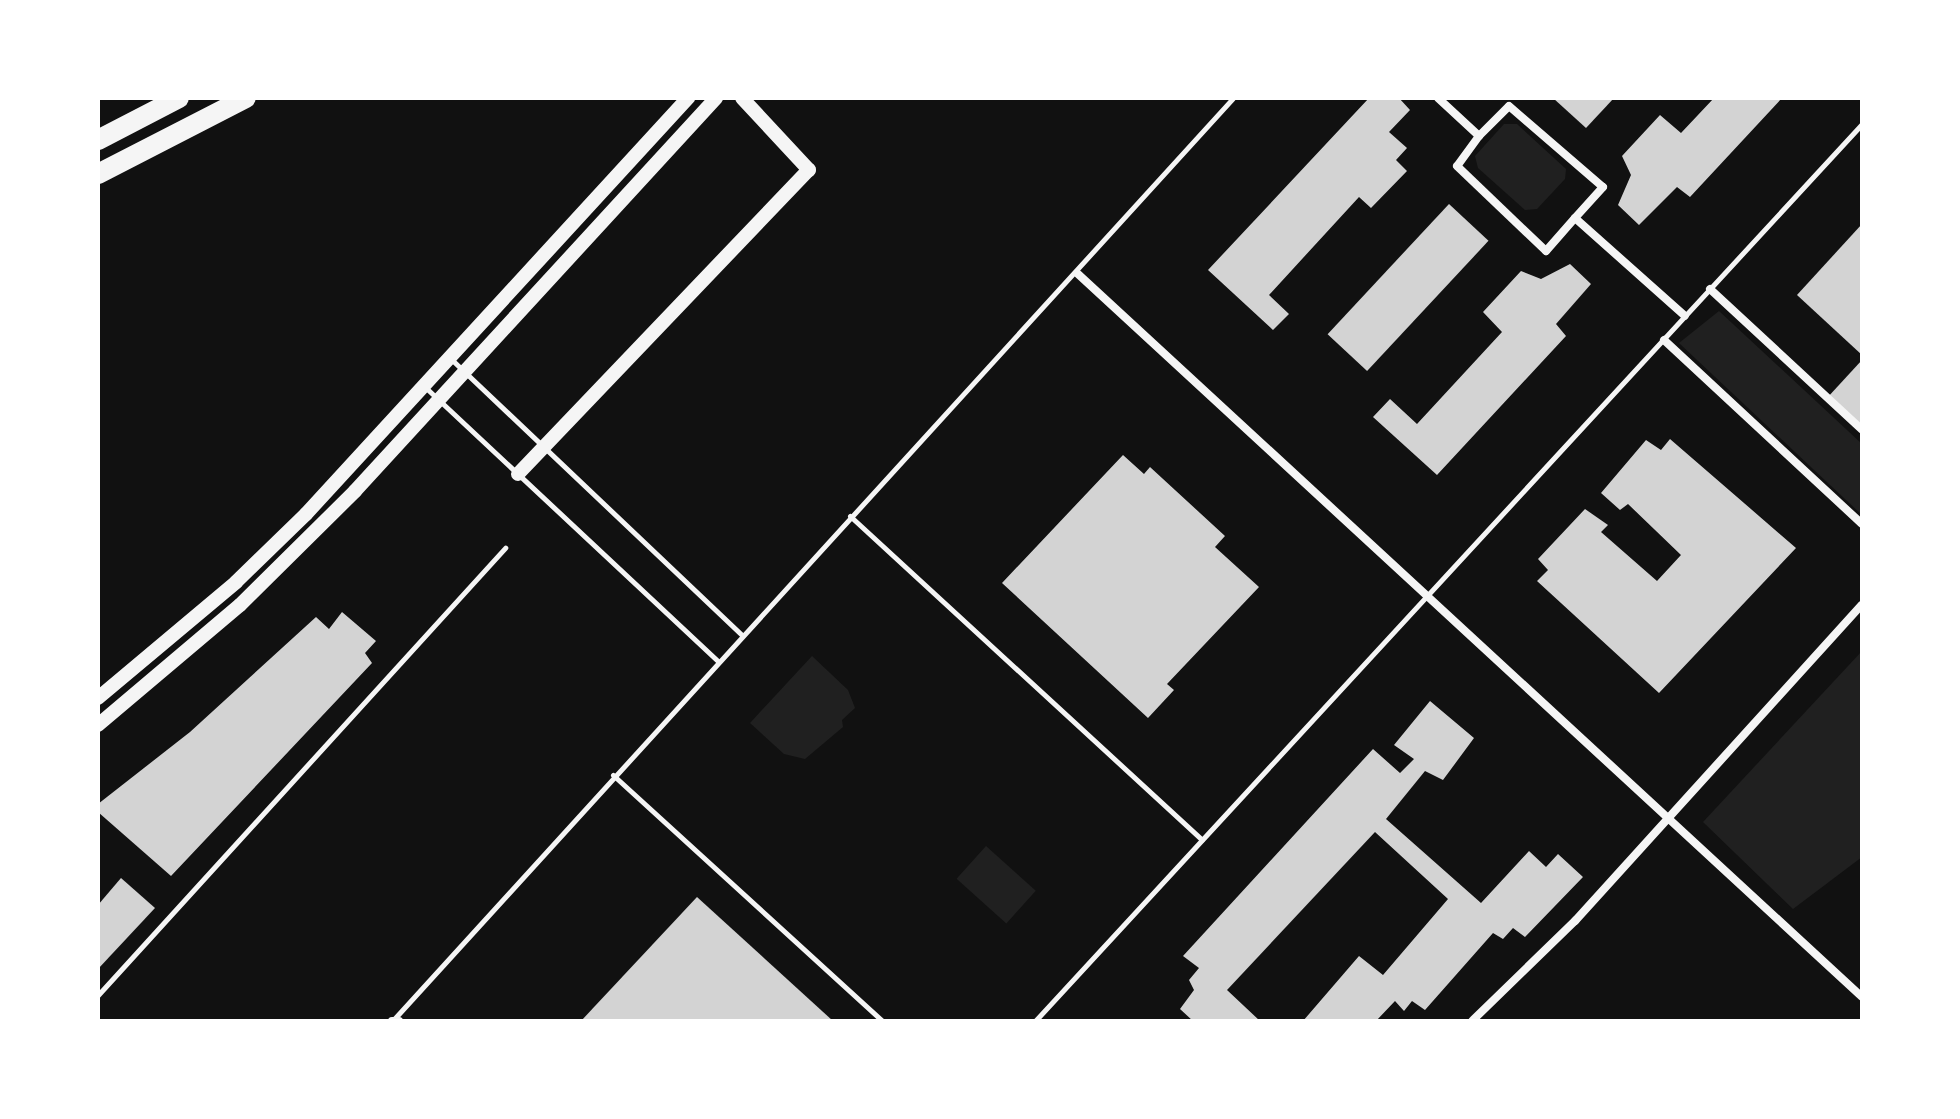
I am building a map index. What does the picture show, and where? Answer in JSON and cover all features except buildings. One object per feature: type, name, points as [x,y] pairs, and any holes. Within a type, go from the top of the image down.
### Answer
[{"type":"highway","points":[[98,140],[179,98]]},
{"type":"highway","points":[[98,174],[246,98]]},
{"type":"street","points":[[98,698],[245,573],[424,386],[688,98]]},
{"type":"street","points":[[98,725],[240,605],[439,400],[716,98]]},
{"type":"street","points":[[518,474],[809,170],[742,98]]},
{"type":"street","points":[[1438,98],[1479,136]]},
{"type":"street","points":[[1509,106],[1603,187],[1575,218],[1546,251],[1457,166],[1479,136],[1509,106]]},
{"type":"street","points":[[1575,218],[1685,316]]},
{"type":"street","points":[[1078,274],[1862,997]]},
{"type":"street","points":[[1710,289],[1862,430]]},
{"type":"street","points":[[1664,340],[1862,524]]},
{"type":"street","points":[[1472,1021],[1575,921],[1667,816],[1862,605]]},
{"type":"lane","points":[[395,1020],[850,516],[1078,274],[1233,98]]},
{"type":"lane","points":[[1035,1021],[1862,124]]},
{"type":"lane","points":[[450,358],[742,635]]},
{"type":"lane","points":[[424,386],[718,661]]},
{"type":"lane","points":[[850,516],[1202,840]]},
{"type":"lane","points":[[98,995],[505,548]]},
{"type":"lane","points":[[613,775],[882,1021]]},
{"type":"shaded area","points":[[1504,124],[1517,124],[1566,169],[1565,179],[1537,209],[1525,210],[1478,168],[1475,156]]},
{"type":"shaded area","points":[[1719,311],[1862,444],[1862,515],[1679,343]]},
{"type":"shaded area","points":[[1862,651],[1862,857],[1793,909],[1703,822]]},
{"type":"shaded area","points":[[812,656],[848,690],[855,708],[842,720],[843,727],[805,759],[784,754],[750,723]]},
{"type":"shaded area","points":[[986,846],[1036,891],[1006,924],[957,879]]}]
